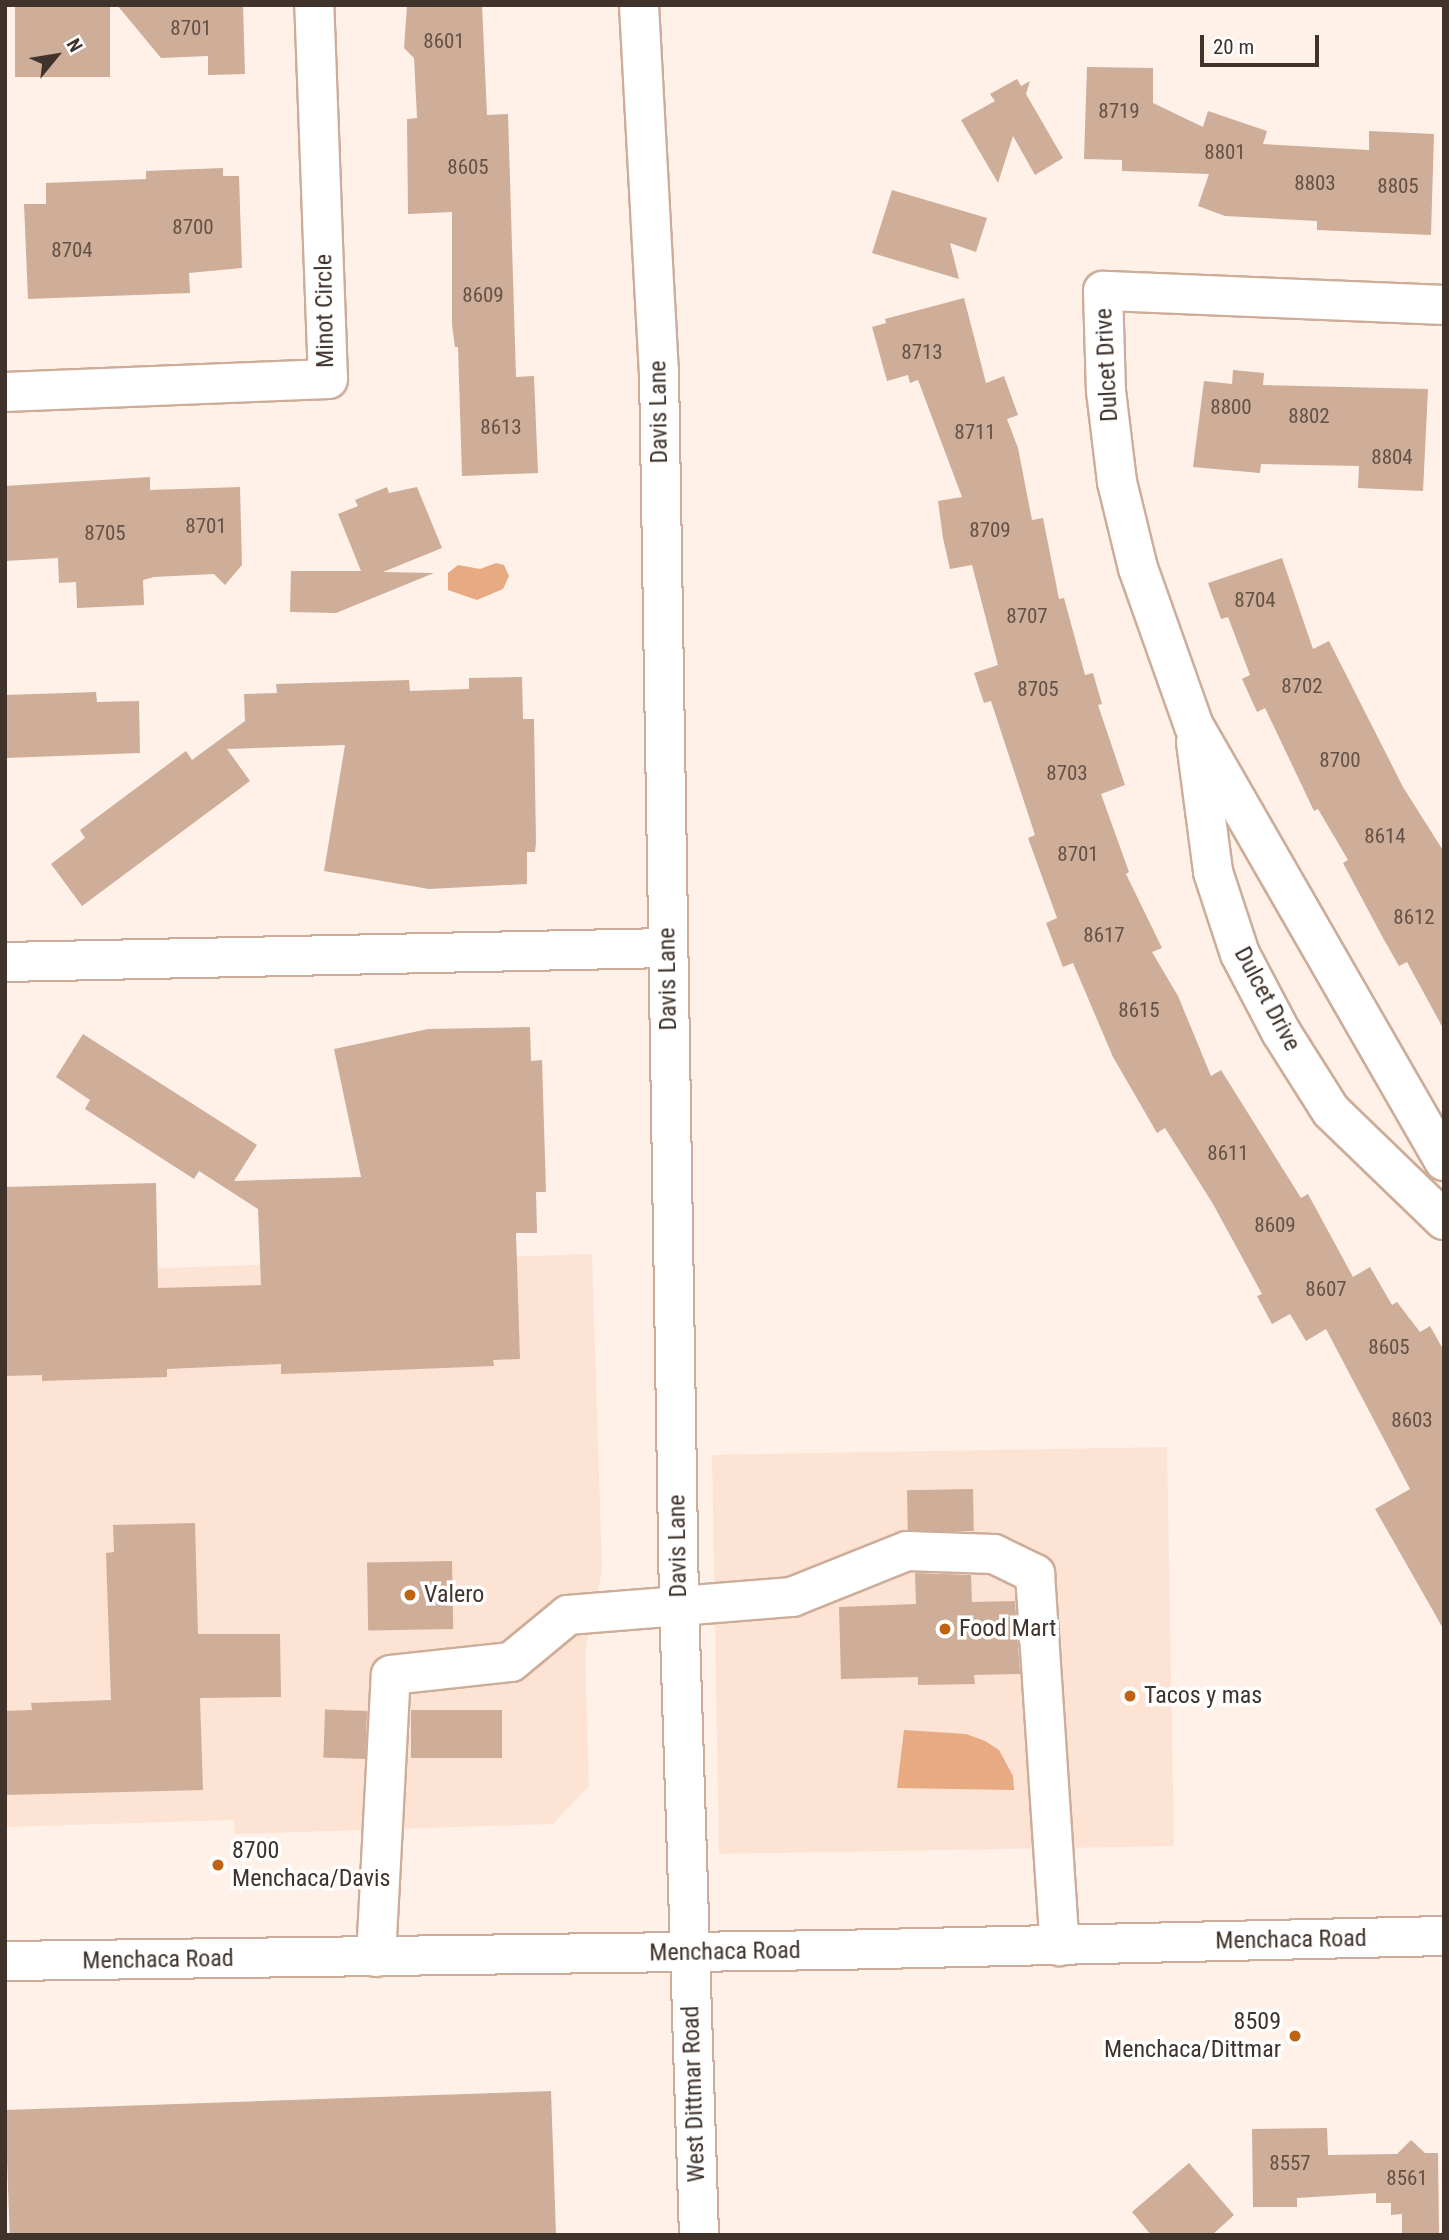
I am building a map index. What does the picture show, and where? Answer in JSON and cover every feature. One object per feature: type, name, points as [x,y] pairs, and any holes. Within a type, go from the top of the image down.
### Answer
[{"type":"street","name":"Minot Circle","points":[[5,392],[328,379],[314,5]]},
{"type":"street","name":"Davis Lane","points":[[639,5],[659,370],[679,1603],[690,1952]]},
{"type":"street","name":"Dulcet Drive","points":[[1444,305],[1103,291],[1106,391],[1117,482],[1154,620],[1194,726],[1444,1160]]},
{"type":"street","name":"Dulcet Drive","points":[[1194,726],[1213,872],[1240,954],[1281,1032],[1331,1111],[1444,1220]]},
{"type":"street","points":[[5,962],[667,948]]},
{"type":"street","points":[[376,1957],[391,1675],[511,1662],[568,1615],[679,1603],[792,1597],[907,1550],[995,1554],[1035,1574],[1060,1946]]},
{"type":"street","name":"Menchaca Road","points":[[5,1961],[1060,1946],[1444,1936]]},
{"type":"street","name":"West Dittmar Road","points":[[690,1952],[699,2235]]},
{"type":"shaded area","points":[[496,563],[504,565],[509,576],[503,589],[477,600],[448,590],[448,573],[458,565],[480,569]]},
{"type":"shaded area","points":[[592,1254],[602,1571],[585,1651],[589,1786],[553,1824],[235,1834],[234,1820],[5,1827],[5,1273]]},
{"type":"shaded area","points":[[1167,1447],[1174,1846],[719,1854],[712,1455]]},
{"type":"shaded area","points":[[904,1730],[966,1734],[985,1741],[999,1750],[1013,1776],[1014,1790],[897,1788]]},
{"type":"building","points":[[15,5],[110,5],[110,77],[15,77]]},
{"type":"building","points":[[117,5],[243,5],[245,74],[208,75],[208,56],[161,58]]},
{"type":"building","points":[[407,5],[482,5],[487,115],[508,114],[516,377],[534,376],[538,473],[462,476],[458,347],[455,347],[452,325],[452,212],[408,214],[407,119],[417,118],[414,58],[404,48]]},
{"type":"building","points":[[1087,67],[1153,68],[1153,103],[1203,127],[1208,111],[1267,131],[1263,144],[1369,150],[1369,131],[1434,134],[1431,235],[1317,230],[1317,221],[1225,216],[1198,206],[1209,174],[1122,171],[1122,160],[1084,159]]},
{"type":"building","points":[[1017,79],[1021,86],[1030,81],[1026,94],[1063,158],[1035,175],[1013,136],[998,183],[961,120],[995,101],[990,94]]},
{"type":"building","points":[[223,168],[223,176],[239,176],[242,268],[189,273],[190,293],[28,299],[24,204],[46,204],[46,183],[146,179],[146,171]]},
{"type":"building","points":[[892,190],[987,218],[976,252],[950,243],[959,279],[872,253]]},
{"type":"building","points":[[964,298],[986,383],[1004,376],[1018,415],[1007,419],[1018,448],[1032,520],[1043,518],[1059,599],[1064,598],[1085,675],[1093,673],[1102,704],[1098,705],[1125,785],[1101,794],[1129,872],[1126,874],[1162,948],[1152,952],[1178,996],[1211,1076],[1221,1070],[1301,1198],[1308,1194],[1353,1277],[1370,1267],[1392,1305],[1397,1302],[1420,1332],[1430,1326],[1444,1351],[1444,1630],[1375,1509],[1410,1489],[1326,1329],[1306,1341],[1290,1314],[1272,1324],[1257,1296],[1262,1294],[1213,1204],[1165,1128],[1157,1133],[1113,1057],[1073,963],[1063,967],[1046,923],[1057,918],[1028,838],[1035,835],[991,701],[984,703],[974,673],[998,665],[972,565],[950,569],[943,538],[938,501],[962,497],[918,380],[910,383],[908,375],[887,381],[872,327],[886,323],[885,319]]},
{"type":"building","points":[[1233,370],[1264,373],[1263,385],[1428,389],[1423,491],[1358,488],[1359,466],[1261,464],[1260,473],[1193,467],[1204,381],[1232,384]]},
{"type":"building","points":[[150,477],[150,490],[240,487],[242,565],[225,585],[214,574],[154,577],[143,580],[144,605],[77,608],[76,582],[59,583],[58,558],[5,561],[5,486]]},
{"type":"building","points":[[387,487],[389,493],[417,487],[442,548],[383,572],[434,573],[336,613],[290,612],[291,571],[361,571],[338,514],[358,506],[355,500]]},
{"type":"building","points":[[1282,558],[1313,649],[1329,641],[1403,787],[1444,852],[1444,1030],[1407,962],[1399,966],[1383,938],[1343,863],[1348,860],[1318,809],[1314,811],[1265,708],[1257,712],[1242,679],[1250,675],[1228,617],[1221,619],[1208,583]]},
{"type":"building","points":[[522,677],[523,719],[534,719],[536,843],[535,852],[527,852],[527,884],[429,889],[324,871],[345,745],[227,749],[250,781],[82,906],[51,864],[85,838],[80,830],[186,751],[192,760],[245,721],[244,694],[277,693],[276,684],[409,680],[410,691],[469,689],[469,678]]},
{"type":"building","points":[[96,692],[97,702],[139,701],[140,753],[5,758],[5,695]]},
{"type":"building","points":[[530,1027],[531,1061],[542,1060],[546,1192],[536,1192],[537,1233],[516,1233],[520,1359],[493,1360],[494,1366],[342,1372],[281,1374],[281,1364],[167,1369],[167,1377],[42,1381],[42,1375],[5,1376],[5,1187],[156,1183],[158,1288],[261,1285],[258,1209],[199,1171],[194,1179],[85,1109],[90,1100],[56,1077],[83,1034],[257,1145],[234,1181],[361,1177],[334,1049],[428,1029]]},
{"type":"building","points":[[973,1489],[974,1531],[908,1532],[907,1490]]},
{"type":"building","points":[[195,1523],[198,1634],[280,1634],[281,1697],[200,1698],[203,1790],[5,1795],[5,1711],[32,1710],[31,1703],[111,1700],[106,1553],[114,1552],[113,1525]]},
{"type":"building","name":"Valero","points":[[452,1561],[453,1629],[368,1630],[367,1562]]},
{"type":"building","points":[[915,1573],[971,1575],[972,1602],[1015,1601],[1020,1674],[974,1675],[975,1684],[918,1685],[918,1677],[841,1679],[839,1607],[916,1604]]},
{"type":"building","points":[[325,1710],[367,1711],[365,1759],[323,1758]]},
{"type":"building","points":[[411,1710],[502,1710],[502,1758],[411,1758]]},
{"type":"building","points":[[551,2091],[556,2235],[10,2235],[5,2110]]},
{"type":"building","points":[[1327,2128],[1328,2155],[1397,2154],[1411,2140],[1425,2153],[1438,2153],[1439,2234],[1402,2234],[1402,2214],[1391,2215],[1391,2203],[1376,2203],[1376,2193],[1297,2198],[1297,2207],[1253,2207],[1252,2129]]},
{"type":"building","points":[[1189,2163],[1234,2215],[1212,2235],[1151,2235],[1132,2212]]},
{"type":"place","name":"Valero","points":[[410,1595]]},
{"type":"place","name":"Food Mart","points":[[945,1629]]},
{"type":"place","name":"Tacos y mas","points":[[1130,1696]]},
{"type":"place","name":"8700 Menchaca/Davis","points":[[218,1865]]},
{"type":"place","name":"8509 Menchaca/Dittmar","points":[[1295,2036]]}]
